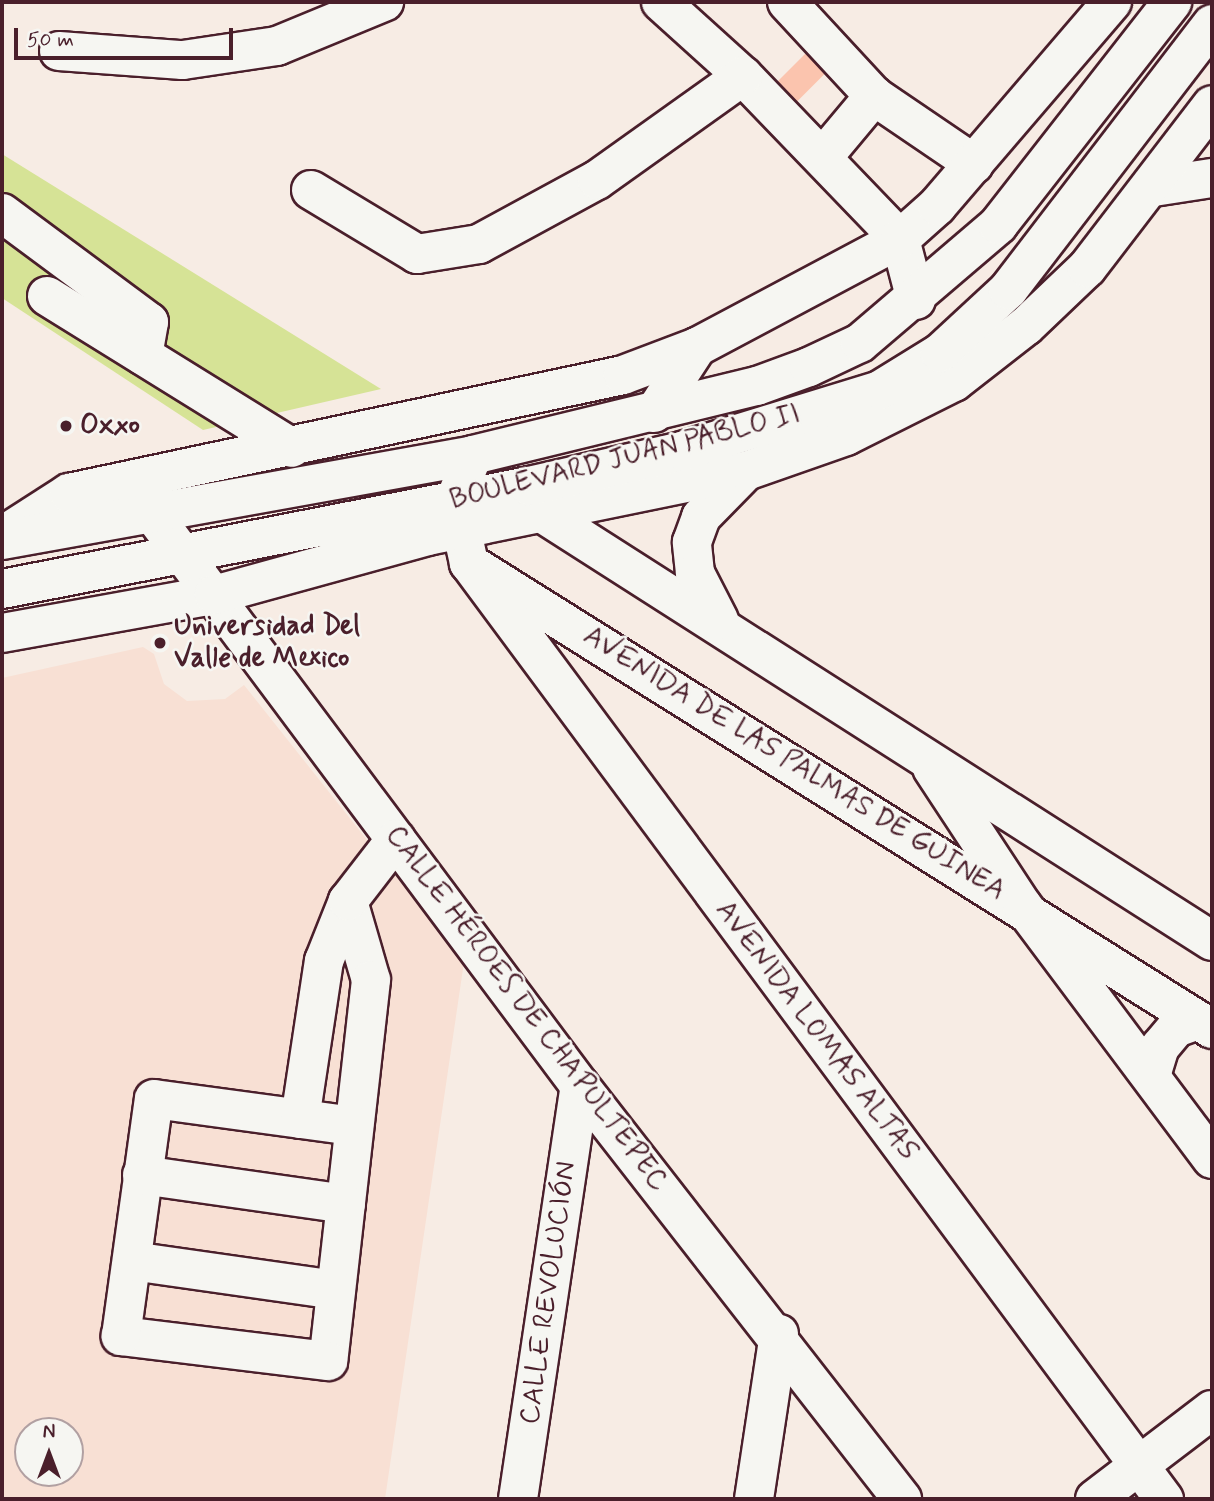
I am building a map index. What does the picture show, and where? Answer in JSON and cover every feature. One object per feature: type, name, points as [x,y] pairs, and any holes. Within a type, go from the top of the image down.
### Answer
[{"type":"street","points":[[59,51],[183,60],[263,48],[384,2]]},
{"type":"street","points":[[787,2],[874,96],[974,164]]},
{"type":"street","name":"BOULEVARD JUAN PABLO II","points":[[2,538],[69,493],[292,448],[623,375],[698,346],[900,239],[974,164],[1112,2]]},
{"type":"street","name":"BOULEVARD JUAN PABLO II","points":[[2,538],[154,516],[473,455],[654,413],[808,368],[860,343],[916,300],[1024,196],[1172,2]]},
{"type":"street","points":[[661,4],[743,76],[900,239],[916,300]]},
{"type":"street","name":"BOULEVARD JUAN PABLO II","points":[[2,633],[214,595],[461,531],[537,500],[880,390],[940,353],[1007,290],[1212,24]]},
{"type":"street","points":[[311,190],[417,254],[479,244],[597,180],[743,76]]},
{"type":"street","points":[[823,157],[874,96]]},
{"type":"street","name":"BOULEVARD JUAN PABLO II","points":[[537,500],[746,471],[846,436],[954,382],[1087,268],[1153,187],[1212,105]]},
{"type":"street","points":[[1153,187],[1212,178]]},
{"type":"street","points":[[2,213],[57,260],[149,322],[143,355]]},
{"type":"street","points":[[47,296],[292,448]]},
{"type":"street","points":[[654,413],[698,346]]},
{"type":"street","points":[[461,531],[473,455]]},
{"type":"street","points":[[720,621],[695,573],[692,542],[701,517],[746,471]]},
{"type":"street","points":[[537,500],[923,755],[1212,941]]},
{"type":"street","name":"CALLE HÉROES DE CHAPULTEPEC","points":[[154,516],[580,1086],[779,1334],[902,1499]]},
{"type":"street","name":"BOULEVARD JUAN PABLO II","points":[[2,589],[178,551],[461,531]]},
{"type":"street","name":"AVENIDA DE LAS PALMAS DE GUINEA","points":[[461,531],[1205,1024]]},
{"type":"street","name":"AVENIDA LOMAS ALTAS","points":[[461,531],[1164,1499]]},
{"type":"street","points":[[923,755],[1022,905],[1212,1159]]},
{"type":"street","points":[[300,1119],[324,961],[348,901],[396,839]]},
{"type":"street","points":[[348,901],[371,980],[328,1361],[121,1336],[154,1099],[354,1126]]},
{"type":"street","points":[[1151,1076],[1160,1047],[1176,1028],[1205,1024]]},
{"type":"street","name":"CALLE REVOLUCIÓN","points":[[518,1499],[580,1086]]},
{"type":"street","points":[[142,1175],[346,1204]]},
{"type":"street","points":[[132,1261],[336,1290]]},
{"type":"street","points":[[754,1499],[779,1334]]},
{"type":"street","points":[[1095,1499],[1212,1410]]},
{"type":"shaded area","points":[[143,647],[154,654],[164,684],[187,701],[225,699],[244,685],[464,962],[385,1499],[2,1499],[2,678]]},
{"type":"green space","points":[[2,154],[381,389],[203,430],[2,298]]},
{"type":"building","points":[[829,30],[849,50],[770,129],[750,109]]},
{"type":"place","name":"Oxxo","points":[[66,426]]},
{"type":"place","name":"Universidad Del Valle de Mexico","points":[[160,643]]}]
